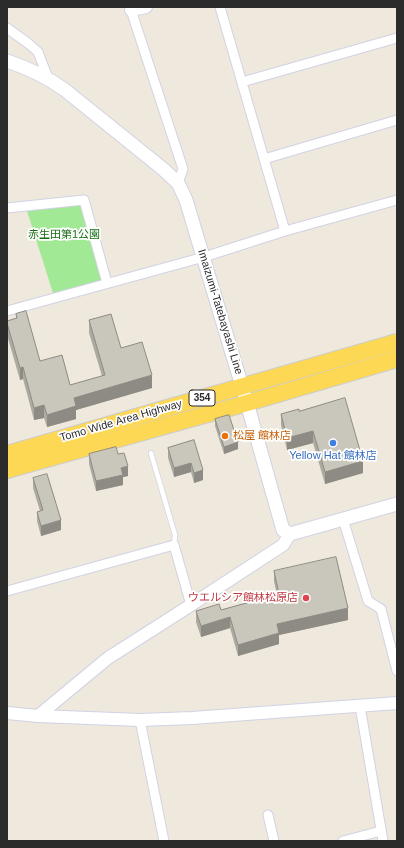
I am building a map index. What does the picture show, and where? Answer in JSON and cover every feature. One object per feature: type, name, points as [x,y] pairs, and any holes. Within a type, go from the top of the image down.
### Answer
[{"type":"highway","name":"Tomo Wide Area Highway","points":[[7,454],[397,342]]},
{"type":"highway","name":"Tomo Wide Area Highway","points":[[7,470],[247,403],[397,359]]},
{"type":"main road","name":"Imaizumi-Tatebayashi Line","points":[[7,61],[48,78],[65,90],[178,183],[186,200],[204,257],[247,403],[281,527],[286,533],[290,534]]},
{"type":"main road","points":[[290,534],[397,504]]},
{"type":"street","points":[[146,7],[131,9],[183,169],[178,183]]},
{"type":"street","points":[[220,7],[285,231]]},
{"type":"street","points":[[7,28],[38,52],[48,78]]},
{"type":"street","points":[[242,82],[397,38]]},
{"type":"street","points":[[264,159],[397,120]]},
{"type":"street","points":[[7,208],[84,200],[107,283]]},
{"type":"street","points":[[7,311],[204,257],[285,231],[397,200]]},
{"type":"street","points":[[343,519],[368,601],[381,609],[397,671]]},
{"type":"street","points":[[38,716],[108,658],[191,606],[283,545],[290,534]]},
{"type":"street","points":[[7,590],[174,545],[191,606]]},
{"type":"street","points":[[7,713],[38,716],[140,720],[207,717],[397,703]]},
{"type":"street","points":[[360,706],[383,841]]},
{"type":"street","points":[[140,720],[164,841]]},
{"type":"street","points":[[268,816],[274,841]]},
{"type":"street","points":[[343,841],[381,831]]},
{"type":"lane","points":[[151,452],[175,535],[174,545]]},
{"type":"green space","name":"赤生田第1公園","points":[[84,200],[106,279],[53,293],[27,211]]},
{"type":"building","points":[[26,311],[40,361],[62,355],[70,385],[105,375],[89,320],[111,314],[121,348],[142,342],[152,375],[74,398],[76,406],[47,415],[44,405],[34,408],[23,367],[20,368],[7,323],[7,321],[17,318],[16,314]]},
{"type":"building","points":[[345,398],[363,461],[325,472],[313,431],[287,438],[281,414],[299,409],[299,411]]},
{"type":"building","points":[[229,415],[238,442],[224,447],[215,419]]},
{"type":"building","points":[[194,440],[203,470],[194,473],[191,463],[174,468],[168,448]]},
{"type":"building","points":[[116,447],[118,454],[124,453],[128,466],[121,468],[123,475],[96,481],[89,454]]},
{"type":"building","points":[[47,474],[61,520],[41,526],[37,512],[43,510],[33,478]]},
{"type":"building","points":[[336,557],[348,608],[277,624],[279,633],[238,645],[230,617],[201,626],[196,611],[219,604],[221,610],[279,594],[274,571]]},
{"type":"place","name":"松屋 館林店","points":[[225,436]]},
{"type":"place","name":"Yellow Hat 館林店","points":[[333,443]]},
{"type":"place","name":"ウエルシア館林松原店","points":[[306,598]]}]
